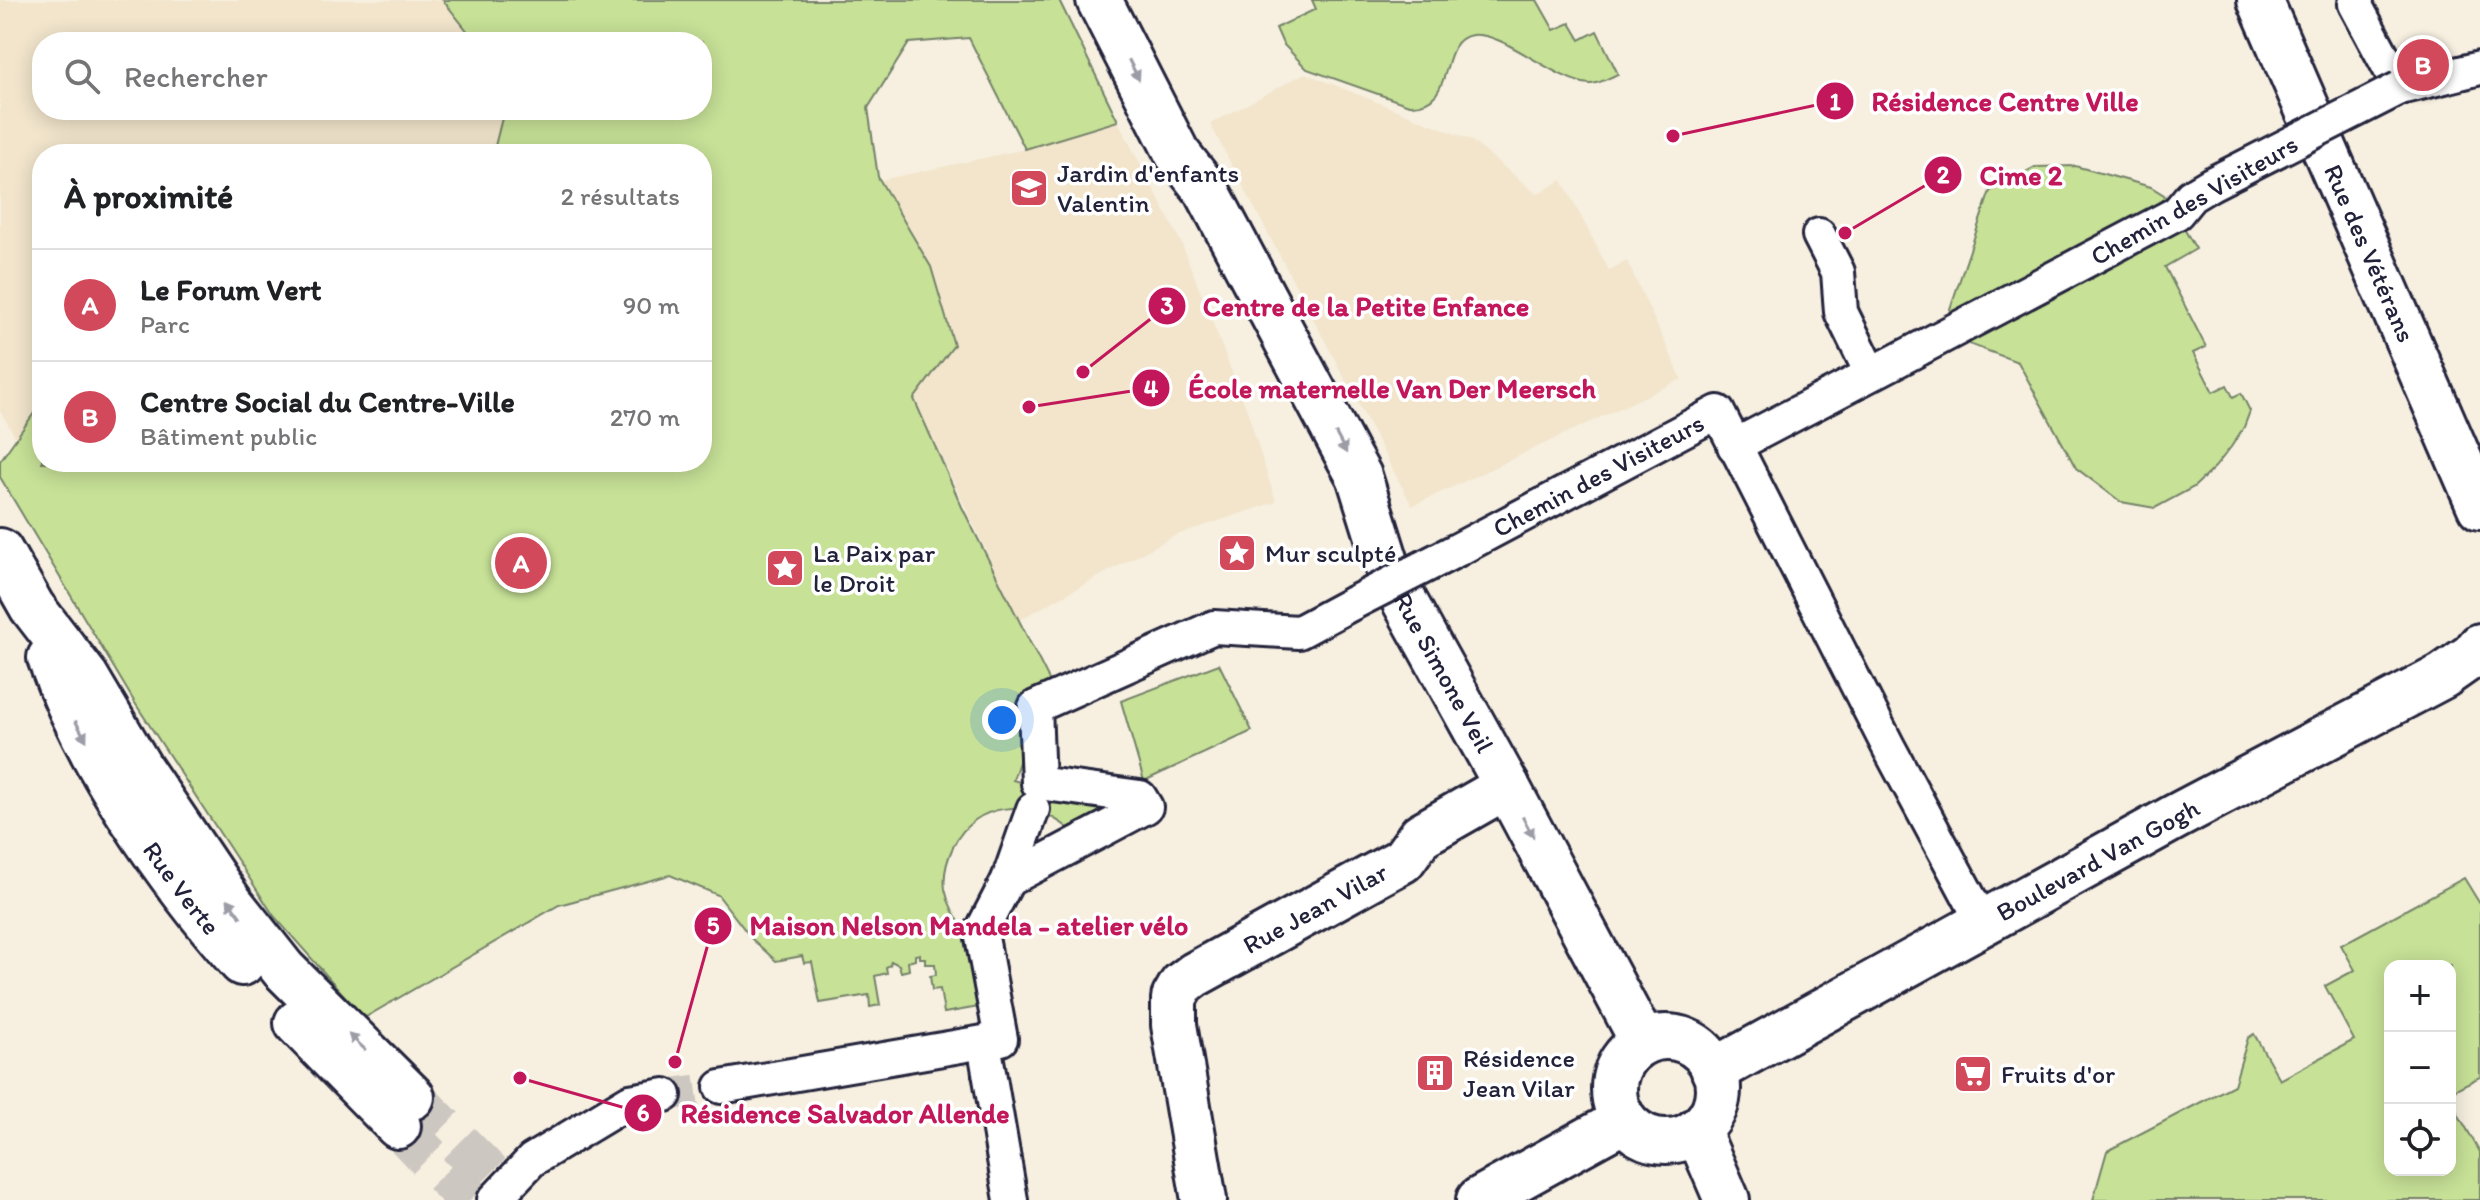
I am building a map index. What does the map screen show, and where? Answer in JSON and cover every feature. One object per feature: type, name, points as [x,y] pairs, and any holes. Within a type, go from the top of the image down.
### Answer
[{"type":"street","name":"Rue Simone Veil","points":[[1099,0],[1177,153],[1207,191],[1359,476],[1390,575],[1643,1042]]},
{"type":"street","name":"Rue des Vétérans","points":[[2260,0],[2480,507]]},
{"type":"street","points":[[2357,0],[2355,4],[2400,88]]},
{"type":"street","name":"Chemin des Visiteurs","points":[[1035,796],[1035,707],[1214,627],[1299,632],[1718,412],[1734,446],[2177,213],[2191,196],[2211,184],[2400,88],[2480,68]]},
{"type":"street","points":[[1819,235],[1838,272],[1841,312],[1871,373]]},
{"type":"street","points":[[1734,446],[1983,923]]},
{"type":"street","name":"Rue Verte","points":[[0,551],[32,607],[86,677],[159,797],[248,926],[405,1112]]},
{"type":"street","name":"Boulevard Van Gogh","points":[[1714,1071],[2175,817],[2443,676],[2473,655],[2480,646]]},
{"type":"street","name":"Rue Jean Vilar","points":[[1204,1200],[1174,1025],[1174,998],[1182,984],[1214,963],[1403,860],[1421,835],[1507,786]]},
{"type":"street","points":[[721,1087],[1001,1039],[981,932],[1008,880],[1035,796],[1140,797],[1146,807],[1008,880]]},
{"type":"street","points":[[1666,1037],[1689,1042],[1702,1052],[1714,1071],[1718,1088],[1716,1104],[1709,1119],[1697,1130],[1675,1140],[1659,1140],[1643,1136],[1624,1120],[1615,1097],[1616,1073],[1623,1058],[1643,1042],[1666,1037]]},
{"type":"street","points":[[984,1043],[1011,1200]]},
{"type":"street","points":[[494,1200],[532,1160],[630,1101],[665,1095]]},
{"type":"street","points":[[1479,1200],[1624,1120]]},
{"type":"street","points":[[1697,1130],[1727,1200]]},
{"type":"shaded area","points":[[0,0],[443,0],[468,32],[32,32],[32,120],[502,120],[496,144],[32,144],[32,416],[16,438],[0,411]]},
{"type":"shaded area","points":[[1305,73],[1471,140],[1537,194],[1562,180],[1609,270],[1627,261],[1682,379],[1412,506],[1210,124]]},
{"type":"shaded area","points":[[1118,121],[1181,242],[1247,410],[1276,502],[1174,536],[1019,620],[914,399],[931,267],[881,180],[1025,149]]},
{"type":"green space","points":[[443,0],[1059,0],[1118,121],[1025,149],[969,38],[909,43],[868,108],[878,177],[931,267],[954,345],[914,399],[962,507],[1059,700],[1035,714],[1013,780],[1106,808],[1068,828],[1054,818],[1022,808],[990,812],[963,831],[953,847],[945,878],[949,903],[1008,1002],[944,1013],[940,989],[932,990],[930,976],[936,975],[935,964],[925,964],[925,958],[920,958],[920,954],[908,962],[909,970],[901,972],[899,965],[891,961],[886,967],[887,973],[875,976],[880,1005],[870,1007],[869,995],[820,1003],[812,962],[804,963],[802,956],[776,961],[752,939],[718,895],[670,875],[559,905],[364,1018],[274,916],[135,703],[0,477],[0,461],[32,416],[32,472],[712,472],[712,144],[496,144],[502,120],[712,120],[712,32],[468,32]]},
{"type":"green space","points":[[1312,0],[1537,0],[1554,30],[1570,23],[1580,40],[1597,31],[1618,74],[1593,84],[1576,81],[1498,40],[1472,35],[1461,40],[1454,49],[1435,96],[1425,103],[1409,105],[1307,69],[1283,44],[1276,28],[1316,9]]},
{"type":"green space","points":[[2075,166],[2151,187],[2164,195],[2196,249],[2165,267],[2206,347],[2193,353],[2213,392],[2227,385],[2233,397],[2241,393],[2250,411],[2244,427],[2215,467],[2194,487],[2155,508],[2121,502],[2076,468],[2018,362],[1969,344],[1950,309],[1990,191],[2035,167]]},
{"type":"green space","points":[[1219,664],[1252,731],[1144,781],[1121,701]]},
{"type":"green space","points":[[2464,878],[2480,904],[2480,1077],[2456,1089],[2456,960],[2384,960],[2384,1176],[2456,1176],[2456,1110],[2480,1152],[2480,1200],[2093,1200],[2107,1151],[2234,1085],[2248,1038],[2254,1034],[2280,1080],[2354,1040],[2325,986],[2355,970],[2341,945]]},
{"type":"tunnel","points":[[665,1095],[721,1087]]},
{"type":"tunnel","points":[[412,1097],[515,1200]]},
{"type":"tunnel","points":[[398,1126],[470,1200]]},
{"type":"place","name":"Centre Social du Centre-Ville","points":[[2423,65]]},
{"type":"place","name":"Résidence Centre Ville","points":[[1673,136]]},
{"type":"place","name":"Jardin d'enfants Valentin","points":[[1029,188]]},
{"type":"place","name":"Cime 2","points":[[1845,233]]},
{"type":"place","name":"Centre de la Petite Enfance","points":[[1083,372]]},
{"type":"place","name":"École maternelle Van Der Meersch","points":[[1029,407]]},
{"type":"place","name":"Mur sculpté","points":[[1237,553]]},
{"type":"place","name":"Le Forum Vert","points":[[521,563]]},
{"type":"place","name":"La Paix par le Droit","points":[[785,568]]},
{"type":"place","name":"Maison Nelson Mandela - atelier vélo","points":[[675,1062]]},
{"type":"place","name":"Résidence Jean Vilar","points":[[1435,1073]]},
{"type":"place","name":"Fruits d'or","points":[[1973,1074]]},
{"type":"place","name":"Résidence Salvador Allende","points":[[520,1078]]}]
